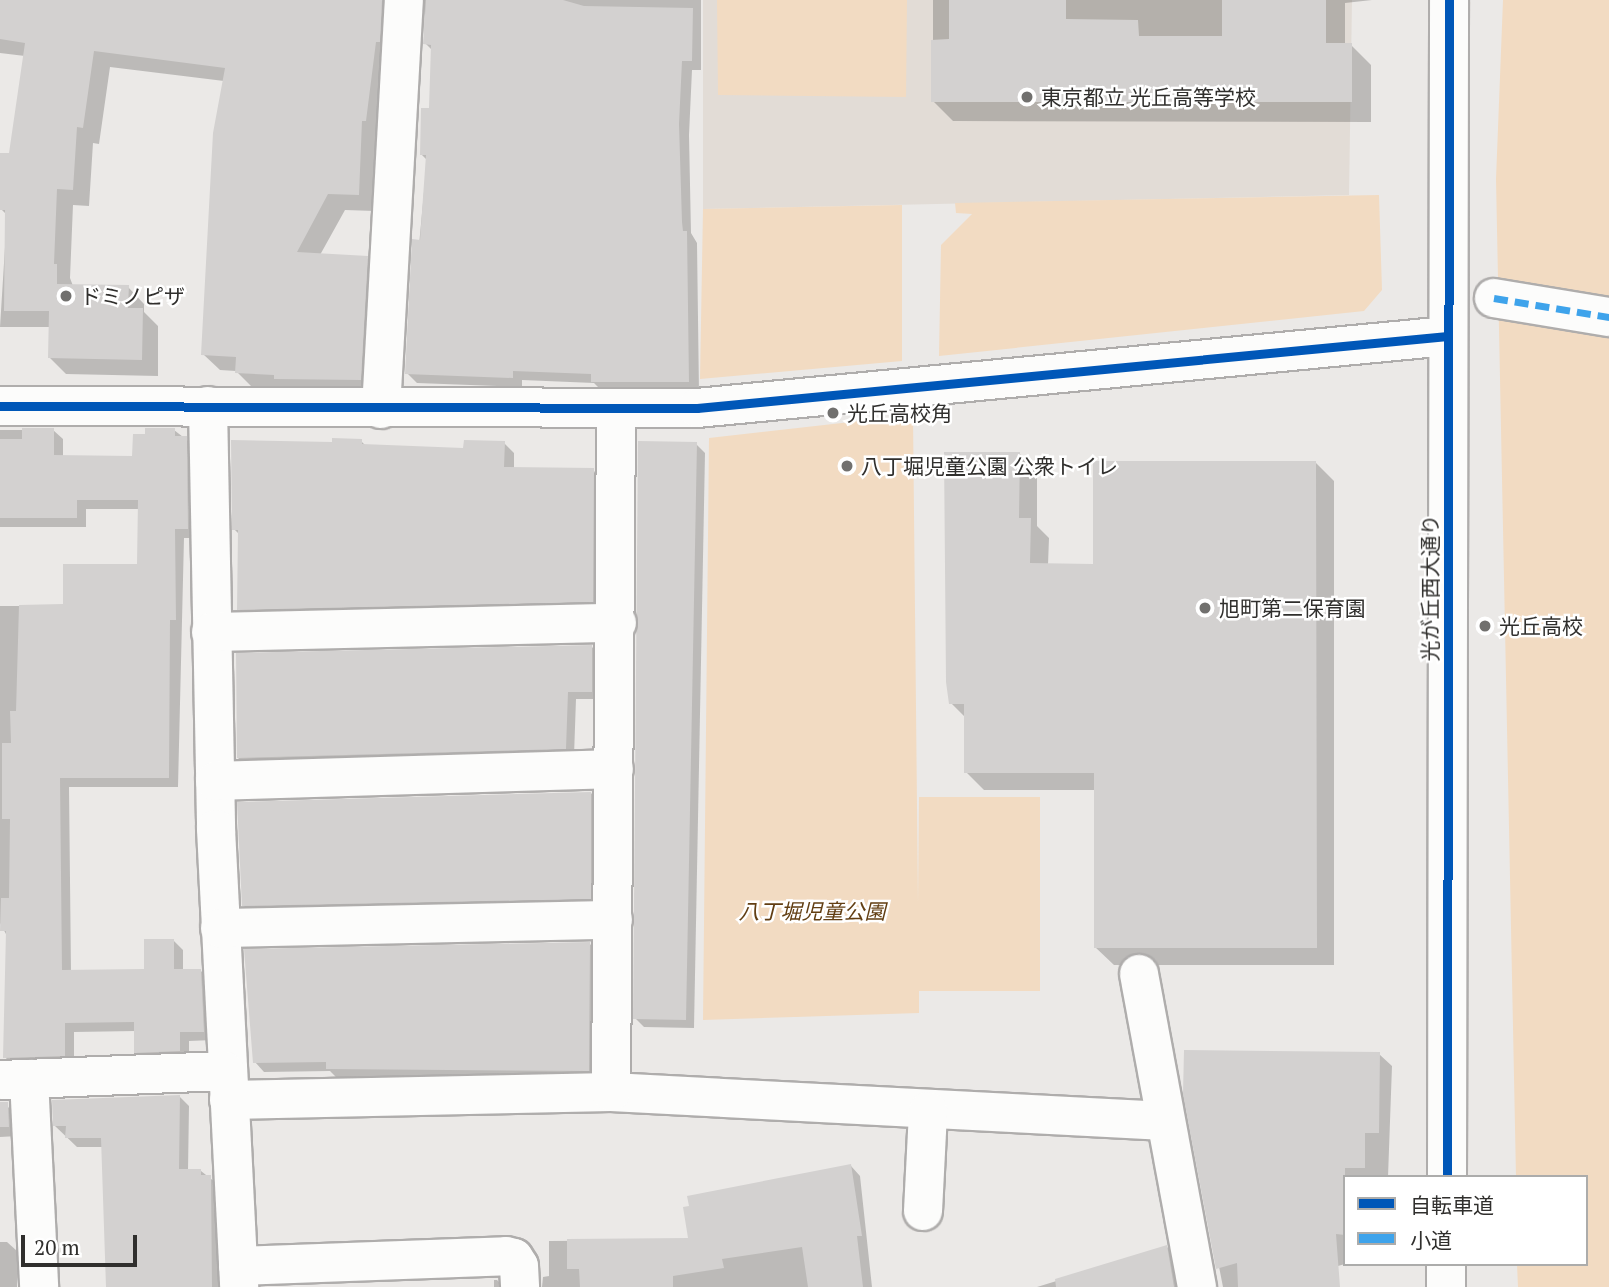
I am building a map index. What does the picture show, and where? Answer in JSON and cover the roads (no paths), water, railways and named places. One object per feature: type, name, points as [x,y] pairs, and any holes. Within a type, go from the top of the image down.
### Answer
[{"type":"street","points":[[382,409],[404,0]]},
{"type":"street","name":"光が丘西大通り","points":[[1447,1175],[1449,0]]},
{"type":"street","points":[[1494,298],[1609,317]]},
{"type":"street","points":[[0,406],[697,408],[1062,376],[1448,336]]},
{"type":"street","points":[[208,406],[211,632],[220,928],[238,1277],[506,1256],[514,1258],[519,1266],[520,1287]]},
{"type":"street","points":[[611,1092],[617,623],[616,409]]},
{"type":"street","points":[[211,632],[617,623]]},
{"type":"street","points":[[215,781],[614,769]]},
{"type":"street","points":[[220,928],[613,920]]},
{"type":"street","points":[[1139,974],[1197,1287]]},
{"type":"street","points":[[39,1287],[15,1080],[611,1092],[928,1111],[1165,1121]]},
{"type":"street","points":[[923,1211],[928,1111]]},
{"type":"street","points":[[1446,1266],[1446,1287]]},
{"type":"place","name":"東京都立 光丘高等学校","points":[[1027,97]]},
{"type":"place","name":"ドミノピザ","points":[[66,296]]},
{"type":"place","name":"光丘高校角","points":[[833,413]]},
{"type":"place","name":"八丁堀児童公園 公衆トイレ","points":[[847,466]]},
{"type":"place","name":"旭町第二保育園","points":[[1205,608]]},
{"type":"place","name":"光丘高校","points":[[1485,626]]},
{"type":"park label","name":"八丁堀児童公園","points":[[812,911]]}]
